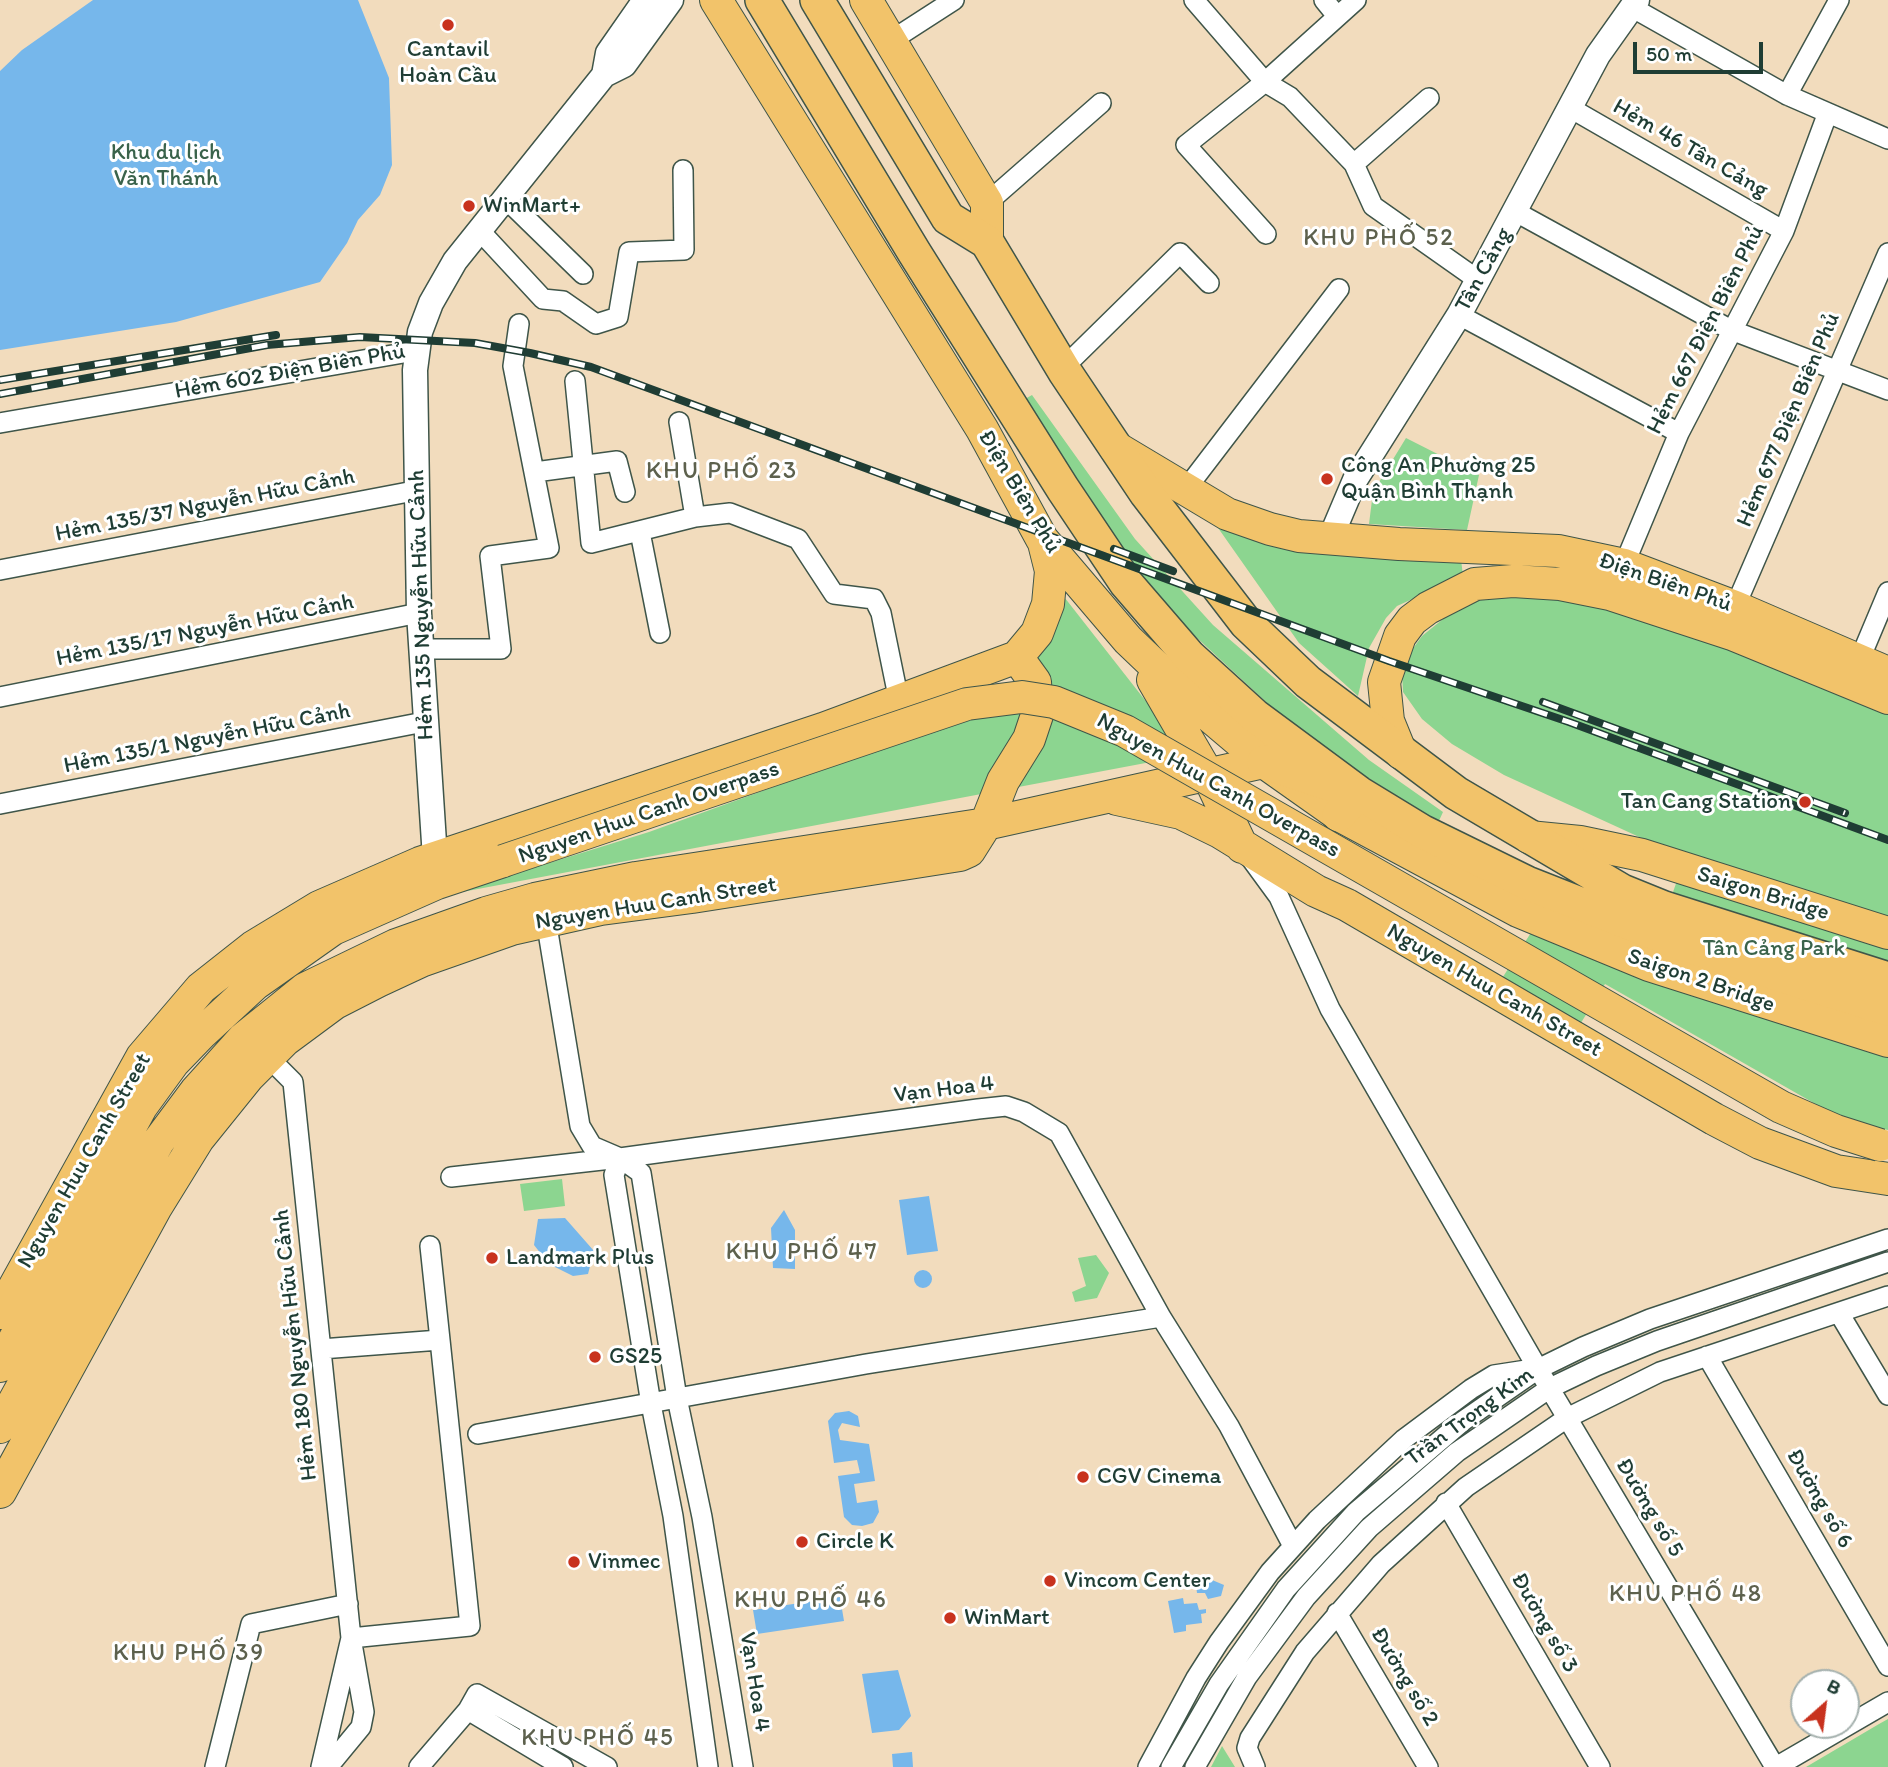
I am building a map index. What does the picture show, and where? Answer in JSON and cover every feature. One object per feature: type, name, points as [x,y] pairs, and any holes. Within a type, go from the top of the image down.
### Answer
[{"type":"highway","name":"Điện Biên Phủ","points":[[762,0],[914,252],[1105,552],[1151,615],[1189,656],[1349,804],[1423,832],[1523,897],[1888,1009]]},
{"type":"highway","name":"Điện Biên Phủ","points":[[817,0],[948,218],[987,242],[1063,368],[1115,447],[1247,624],[1308,682],[1456,793],[1587,870],[1628,876],[1669,887]]},
{"type":"highway","points":[[1264,762],[1349,804]]},
{"type":"highway","name":"Saigon Bridge","points":[[1669,887],[1888,957]]},
{"type":"highway","name":"Saigon Bridge","points":[[1669,887],[1888,979]]},
{"type":"main road","name":"Điện Biên Phủ","points":[[716,0],[1023,501],[1042,539],[1128,640],[1193,702],[1264,762]]},
{"type":"main road","points":[[866,0],[987,203],[987,242]]},
{"type":"main road","points":[[939,363],[996,380]]},
{"type":"main road","points":[[1023,501],[1029,434]]},
{"type":"main road","name":"Điện Biên Phủ","points":[[1115,447],[1227,514],[1270,529],[1329,539],[1558,551],[1624,565],[1735,607],[1888,673]]},
{"type":"main road","points":[[986,824],[1003,781],[1029,738],[1037,715],[1035,682],[1017,657],[1037,634],[1048,604],[1051,571],[1042,539]]},
{"type":"main road","points":[[1473,547],[1475,584]]},
{"type":"main road","name":"Điện Biên Phủ","points":[[1401,753],[1388,721],[1384,682],[1400,636],[1412,620],[1428,608],[1475,584],[1513,581],[1560,584],[1610,594],[1732,634],[1888,698]]},
{"type":"main road","points":[[1128,640],[1207,773],[1242,847]]},
{"type":"main road","name":"Nguyen Huu Canh Street","points":[[0,1366],[141,1107],[173,1063],[255,985],[295,953],[436,871],[1017,657]]},
{"type":"main road","name":"Nguyen Huu Canh Overpass","points":[[503,861],[967,704],[1022,697],[1054,702],[1125,731],[1782,1107],[1836,1131],[1884,1145]]},
{"type":"main road","name":"Nguyen Huu Canh Street","points":[[0,1427],[158,1142],[196,1091],[243,1039],[305,989],[352,964],[440,928],[544,909],[601,908],[960,855],[976,844],[986,824],[1264,762]]},
{"type":"main road","name":"Nguyen Huu Canh Street","points":[[1103,796],[1181,813],[1220,832],[1242,847],[1283,886],[1347,905],[1714,1119],[1760,1143],[1836,1171],[1888,1179]]},
{"type":"main road","points":[[1283,886],[1349,804]]},
{"type":"main road","name":"Điện Biên Phủ","points":[[1527,837],[1606,847],[1669,887]]},
{"type":"main road","name":"Nguyen Huu Canh Street","points":[[0,1313],[129,1077],[176,1014],[236,960],[287,924],[379,879],[503,861]]},
{"type":"main road","name":"Saigon Bridge","points":[[1669,887],[1888,933]]},
{"type":"main road","name":"Saigon 2 Bridge","points":[[1523,897],[1649,965],[1888,1041]]},
{"type":"main road","name":"Nguyen Huu Canh Street","points":[[0,1492],[173,1179],[205,1130],[267,1056],[335,1003],[377,981],[544,909]]},
{"type":"street","name":"Hẻm 602 Điện Biên Phủ","points":[[604,75],[608,54],[645,0]]},
{"type":"street","name":"Hẻm 602 Điện Biên Phủ","points":[[0,423],[415,351],[426,314],[444,277],[504,197],[604,75],[624,65],[671,0]]},
{"type":"street","points":[[892,40],[954,0]]},
{"type":"street","points":[[1194,0],[1265,82],[1290,97],[1354,164],[1373,206],[1478,281]]},
{"type":"street","points":[[1324,0],[1337,16]]},
{"type":"street","points":[[1266,234],[1186,145],[1265,82],[1356,0]]},
{"type":"street","points":[[1787,95],[1839,0]]},
{"type":"street","points":[[1635,4],[1787,95],[1888,139]]},
{"type":"street","name":"Tân Cảng","points":[[1329,539],[1355,480],[1459,315],[1517,212],[1598,55],[1635,4]]},
{"type":"street","points":[[1354,164],[1430,98]]},
{"type":"street","points":[[987,203],[1101,103]]},
{"type":"street","name":"Hẻm 46 Tân Cảng","points":[[1572,108],[1784,231]]},
{"type":"street","name":"Hẻm 667 Điện Biên Phủ","points":[[1624,565],[1679,433],[1784,231],[1828,115]]},
{"type":"street","points":[[479,230],[543,299],[563,301],[596,324],[618,317],[629,252],[684,250],[683,170]]},
{"type":"street","points":[[504,197],[583,274]]},
{"type":"street","points":[[1517,212],[1731,330],[1888,390]]},
{"type":"street","points":[[1063,368],[1180,253],[1209,283]]},
{"type":"street","name":"Hẻm 677 Điện Biên Phủ","points":[[1735,607],[1888,253]]},
{"type":"street","points":[[1186,489],[1339,289]]},
{"type":"street","points":[[1459,315],[1679,433]]},
{"type":"street","points":[[421,649],[501,649],[490,556],[549,548],[513,366],[519,324]]},
{"type":"street","name":"Hẻm 135 Nguyễn Hữu Cảnh","points":[[415,351],[419,613],[424,722],[436,871]]},
{"type":"street","points":[[575,381],[591,543],[695,517],[730,513],[798,539],[834,594],[874,599],[881,613],[900,701]]},
{"type":"street","points":[[679,422],[695,517]]},
{"type":"street","points":[[535,472],[617,461],[625,492]]},
{"type":"street","name":"Hẻm 135/37 Nguyễn Hữu Cảnh","points":[[0,570],[419,490]]},
{"type":"street","points":[[640,532],[660,633]]},
{"type":"street","points":[[1859,661],[1888,592]]},
{"type":"street","name":"Hẻm 135/17 Nguyễn Hữu Cảnh","points":[[0,697],[419,613]]},
{"type":"street","name":"Hẻm 135/1 Nguyễn Hữu Cảnh","points":[[0,803],[424,722]]},
{"type":"street","name":"Đường số 5","points":[[1283,886],[1330,1009],[1538,1369],[1776,1767]]},
{"type":"street","points":[[544,909],[580,1126],[592,1146],[620,1158],[614,1175],[651,1404],[673,1516],[708,1767]]},
{"type":"street","name":"Hẻm 180 Nguyễn Hữu Cảnh","points":[[267,1056],[293,1082],[351,1638],[364,1712],[361,1727],[328,1767]]},
{"type":"street","name":"Vạn Hoa 4","points":[[451,1177],[620,1158],[1006,1106],[1024,1112],[1059,1133],[1161,1317],[1229,1426],[1293,1546]]},
{"type":"street","name":"Vạn Hoa 4","points":[[620,1158],[641,1173],[677,1398],[702,1517],[743,1767]]},
{"type":"street","name":"Trần Trọng Kim","points":[[1171,1767],[1191,1729],[1247,1643],[1322,1546],[1428,1448],[1538,1369],[1650,1318],[1888,1239]]},
{"type":"street","points":[[351,1638],[470,1626],[430,1246]]},
{"type":"street","name":"Trần Trọng Kim","points":[[1195,1767],[1223,1716],[1274,1638],[1306,1597],[1369,1528],[1457,1452],[1550,1388],[1657,1340],[1888,1262]]},
{"type":"street","points":[[1255,1767],[1247,1748],[1255,1728],[1305,1652],[1381,1564],[1446,1503],[1567,1418],[1660,1372],[1888,1296]]},
{"type":"street","points":[[1839,1313],[1888,1395]]},
{"type":"street","points":[[478,1434],[1161,1317]]},
{"type":"street","points":[[321,1349],[440,1340]]},
{"type":"street","name":"Đường số 6","points":[[1707,1356],[1888,1665]]},
{"type":"street","name":"Trần Trọng Kim","points":[[1148,1767],[1213,1651],[1293,1546],[1354,1484],[1435,1415],[1494,1375],[1538,1369]]},
{"type":"street","name":"Đường số 3","points":[[1446,1503],[1600,1767]]},
{"type":"street","points":[[215,1767],[251,1624],[348,1604]]},
{"type":"street","name":"Đường số 2","points":[[1337,1613],[1428,1767]]},
{"type":"street","name":"Hẻm 180 Nguyễn Hữu Cảnh","points":[[321,1767],[351,1638]]},
{"type":"street","points":[[419,1767],[473,1702]]},
{"type":"street","points":[[473,1702],[563,1767]]},
{"type":"street","points":[[473,1702],[607,1767]]},
{"type":"street","points":[[1776,1767],[1888,1702]]},
{"type":"green space","points":[[1032,395],[1135,539],[1213,625],[1369,760],[1443,812],[1438,823],[1331,754],[1280,715],[1181,623],[1109,534],[1025,399]]},
{"type":"green space","points":[[1406,438],[1479,475],[1467,530],[1369,524],[1373,492]]},
{"type":"green space","points":[[1216,525],[1461,559],[1463,576],[1397,606],[1386,618],[1369,648],[1358,696],[1299,643]]},
{"type":"green space","points":[[1061,593],[1188,755],[446,895],[649,832],[964,718],[1033,671]]},
{"type":"green space","name":"Tân Cảng Park","points":[[1535,594],[1603,606],[1707,638],[1888,714],[1888,1130],[1860,1124],[1819,1106],[1605,984],[1579,1026],[1501,980],[1532,931],[1643,977],[1685,858],[1504,775],[1452,744],[1422,719],[1403,692],[1402,673],[1409,654],[1422,636],[1448,615],[1479,596]]},
{"type":"green space","points":[[562,1179],[565,1206],[524,1211],[520,1184]]},
{"type":"green space","points":[[1096,1255],[1109,1273],[1097,1298],[1075,1302],[1072,1292],[1086,1286],[1078,1258]]},
{"type":"green space","points":[[1888,1719],[1888,1767],[1806,1767],[1854,1739],[1860,1739],[1860,1735]]},
{"type":"green space","points":[[1222,1746],[1235,1767],[1211,1767]]},
{"type":"water","name":"Khu du lịch Văn Thánh","points":[[93,0],[358,0],[389,78],[392,165],[380,195],[358,220],[347,243],[320,282],[176,322],[0,350],[0,71],[22,50]]},
{"type":"water","points":[[929,1196],[938,1251],[907,1255],[899,1200]]},
{"type":"water","points":[[784,1210],[795,1230],[795,1269],[773,1268],[771,1228]]},
{"type":"water","points":[[565,1218],[594,1251],[588,1274],[573,1276],[549,1264],[534,1245],[538,1219]]},
{"type":"water","points":[[923,1270],[929,1273],[932,1279],[929,1285],[923,1288],[917,1285],[914,1279],[917,1273]]},
{"type":"water","points":[[849,1411],[858,1416],[860,1427],[842,1423],[838,1430],[840,1440],[869,1444],[875,1481],[854,1484],[857,1503],[877,1500],[879,1512],[873,1523],[862,1526],[852,1525],[844,1517],[838,1476],[860,1473],[857,1460],[834,1463],[828,1421],[835,1413]]},
{"type":"water","points":[[1205,1577],[1224,1585],[1221,1596],[1208,1599],[1205,1593],[1197,1593],[1196,1585]]},
{"type":"water","points":[[840,1597],[844,1621],[757,1634],[753,1610]]},
{"type":"water","points":[[1183,1598],[1184,1604],[1197,1603],[1199,1610],[1206,1609],[1206,1613],[1201,1614],[1202,1623],[1186,1625],[1186,1631],[1174,1633],[1168,1601]]},
{"type":"water","points":[[898,1670],[911,1716],[899,1730],[872,1733],[862,1674]]},
{"type":"water","points":[[912,1752],[913,1767],[893,1767],[892,1754]]},
{"type":"railway","points":[[0,380],[276,335]]},
{"type":"railway","points":[[0,394],[267,345],[360,337],[475,343],[591,367],[1389,661],[1569,722],[1888,840]]},
{"type":"railway","points":[[1114,549],[1173,571]]},
{"type":"railway","points":[[1543,702],[1845,813]]},
{"type":"place","name":"Cantavil Hoàn Cầu","points":[[448,25]]},
{"type":"place","name":"WinMart+","points":[[469,206]]},
{"type":"place","name":"Công An Phường 25 Quận Bình Thạnh","points":[[1327,479]]},
{"type":"place","name":"Tan Cang Station","points":[[1805,802]]},
{"type":"place","name":"Landmark Plus","points":[[492,1258]]},
{"type":"place","name":"GS25","points":[[595,1357]]},
{"type":"place","name":"CGV Cinema","points":[[1083,1477]]},
{"type":"place","name":"Circle K","points":[[802,1542]]},
{"type":"place","name":"Vinmec","points":[[574,1562]]},
{"type":"place","name":"Vincom Center","points":[[1050,1581]]},
{"type":"place","name":"WinMart","points":[[950,1618]]},
{"type":"district","name":"KHU PHỐ 52","points":[[1379,239]]},
{"type":"district","name":"KHU PHỐ 23","points":[[722,472]]},
{"type":"district","name":"KHU PHỐ 47","points":[[802,1253]]},
{"type":"district","name":"KHU PHỐ 48","points":[[1686,1595]]},
{"type":"district","name":"KHU PHỐ 46","points":[[811,1601]]},
{"type":"district","name":"KHU PHỐ 39","points":[[189,1654]]},
{"type":"district","name":"KHU PHỐ 45","points":[[598,1739]]}]
